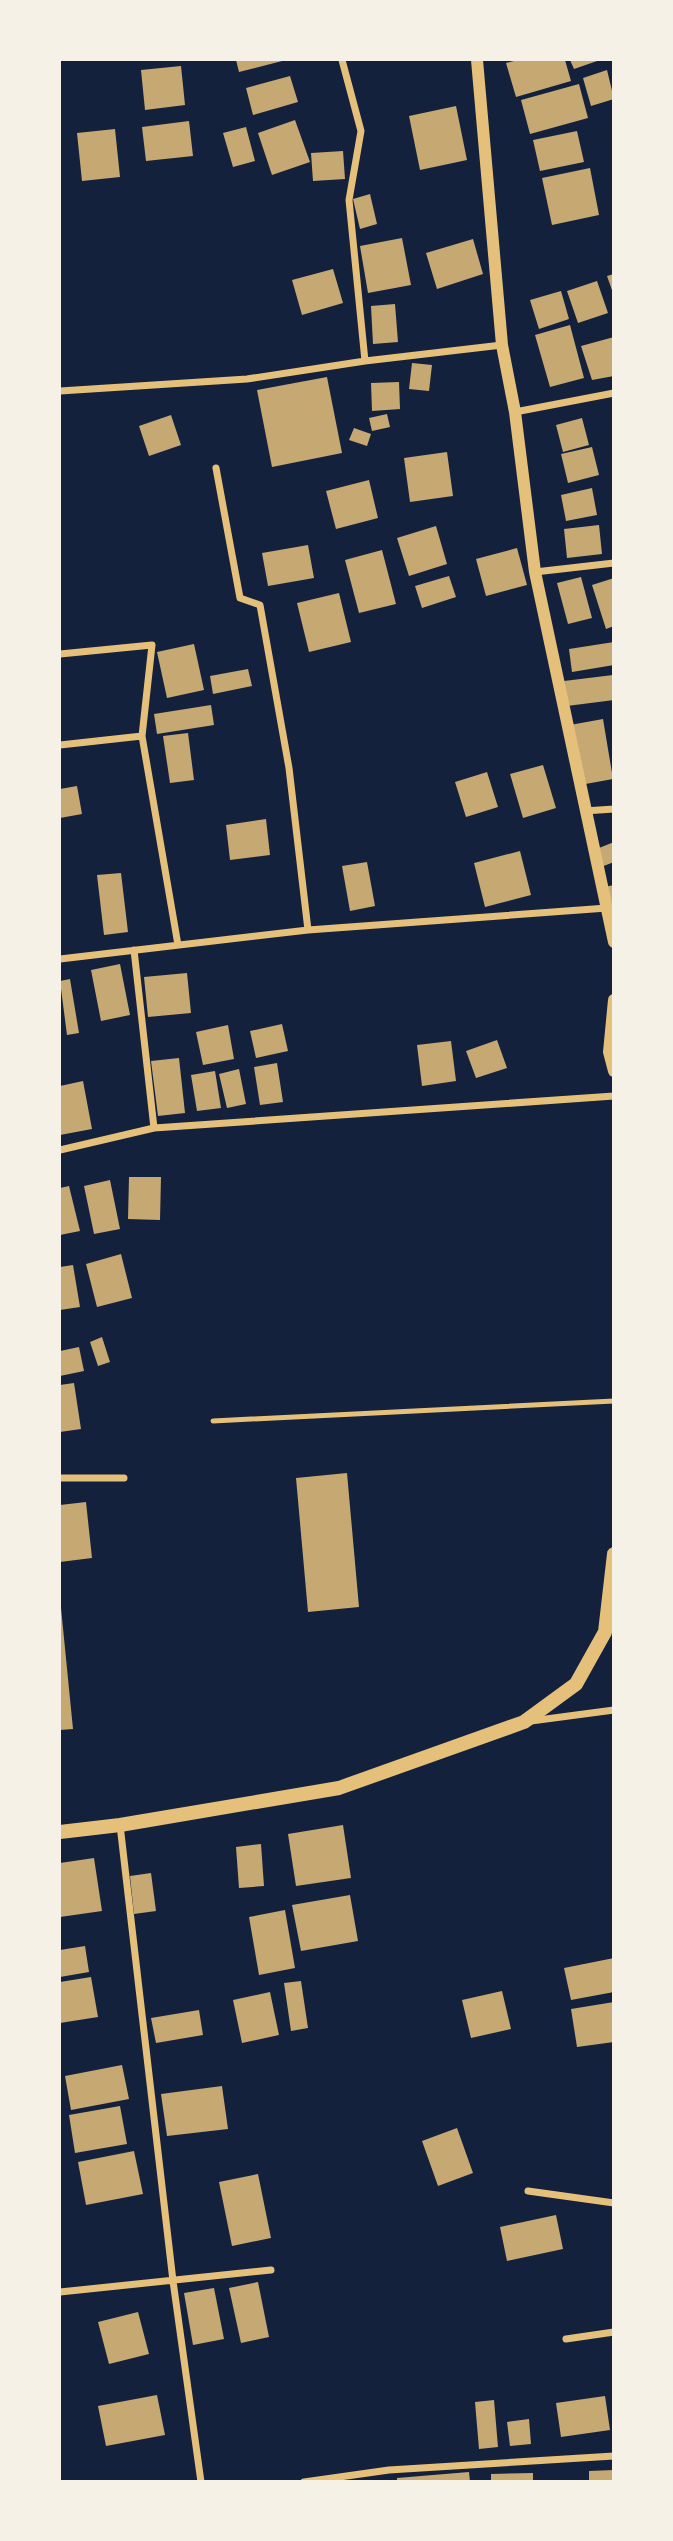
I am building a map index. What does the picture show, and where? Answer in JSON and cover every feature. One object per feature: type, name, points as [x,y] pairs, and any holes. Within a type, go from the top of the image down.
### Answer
[{"type":"main road","points":[[60,1832],[120,1825],[340,1788],[524,1723],[576,1684],[605,1632],[614,1554]]},
{"type":"street","points":[[342,60],[361,131],[349,200],[365,361]]},
{"type":"street","points":[[477,60],[502,345],[515,412],[535,572],[614,942]]},
{"type":"street","points":[[60,391],[247,379],[365,361],[502,345]]},
{"type":"street","points":[[515,412],[614,393]]},
{"type":"street","points":[[216,468],[240,598],[260,605],[289,768],[308,930]]},
{"type":"street","points":[[535,572],[614,563]]},
{"type":"street","points":[[60,654],[152,645],[142,736],[178,945]]},
{"type":"street","points":[[60,746],[142,736]]},
{"type":"street","points":[[584,811],[614,809]]},
{"type":"street","points":[[60,959],[308,930],[607,908]]},
{"type":"street","points":[[134,950],[154,1128]]},
{"type":"street","points":[[614,1000],[609,1052],[614,1071]]},
{"type":"street","points":[[60,1150],[154,1128],[614,1096]]},
{"type":"street","points":[[60,1478],[124,1478]]},
{"type":"street","points":[[524,1723],[614,1710]]},
{"type":"street","points":[[120,1825],[173,2281],[201,2482]]},
{"type":"street","points":[[528,2191],[614,2203]]},
{"type":"street","points":[[60,2292],[271,2270]]},
{"type":"street","points":[[566,2339],[614,2332]]},
{"type":"street","points":[[304,2482],[389,2470],[614,2456]]},
{"type":"lane","points":[[213,1421],[614,1401]]},
{"type":"building","points":[[236,60],[286,60],[239,72]]},
{"type":"building","points":[[518,60],[565,60],[571,81],[516,97],[506,63]]},
{"type":"building","points":[[570,60],[600,60],[574,69]]},
{"type":"building","points":[[181,66],[185,105],[145,110],[141,70]]},
{"type":"building","points":[[607,70],[614,99],[591,106],[583,78]]},
{"type":"building","points":[[290,76],[298,102],[253,115],[246,88]]},
{"type":"building","points":[[579,84],[588,118],[530,134],[521,100]]},
{"type":"building","points":[[456,106],[467,160],[420,170],[409,116]]},
{"type":"building","points":[[295,120],[310,162],[272,175],[258,133]]},
{"type":"building","points":[[189,121],[193,156],[146,161],[142,127]]},
{"type":"building","points":[[246,127],[255,161],[233,167],[223,133]]},
{"type":"building","points":[[115,129],[120,177],[82,181],[77,133]]},
{"type":"building","points":[[577,131],[584,162],[540,171],[533,140]]},
{"type":"building","points":[[343,151],[345,179],[313,181],[311,153]]},
{"type":"building","points":[[590,168],[599,215],[552,225],[542,178]]},
{"type":"building","points":[[370,194],[377,224],[360,229],[353,199]]},
{"type":"building","points":[[402,238],[411,285],[368,293],[360,246]]},
{"type":"building","points":[[473,239],[483,274],[437,289],[426,253]]},
{"type":"building","points":[[333,269],[343,303],[302,315],[292,280]]},
{"type":"building","points":[[614,274],[614,293],[613,293],[607,276]]},
{"type":"building","points":[[597,281],[608,313],[578,323],[567,291]]},
{"type":"building","points":[[561,291],[569,319],[539,329],[530,300]]},
{"type":"building","points":[[395,304],[398,342],[373,344],[371,306]]},
{"type":"building","points":[[570,325],[584,378],[550,387],[535,335]]},
{"type":"building","points":[[614,337],[614,376],[592,380],[581,346]]},
{"type":"building","points":[[412,363],[432,365],[429,391],[409,389]]},
{"type":"building","points":[[327,377],[342,453],[272,467],[257,390]]},
{"type":"building","points":[[399,382],[400,409],[372,411],[371,383]]},
{"type":"building","points":[[387,414],[390,427],[372,431],[369,418]]},
{"type":"building","points":[[171,415],[181,445],[149,456],[139,426]]},
{"type":"building","points":[[582,418],[589,445],[563,452],[556,425]]},
{"type":"building","points":[[354,428],[371,434],[367,446],[349,440]]},
{"type":"building","points":[[592,447],[599,475],[568,483],[561,454]]},
{"type":"building","points":[[447,452],[453,496],[410,502],[404,458]]},
{"type":"building","points":[[369,480],[378,518],[336,529],[326,491]]},
{"type":"building","points":[[592,488],[597,515],[566,521],[561,495]]},
{"type":"building","points":[[599,525],[602,554],[567,558],[564,529]]},
{"type":"building","points":[[436,526],[447,564],[409,576],[397,538]]},
{"type":"building","points":[[308,545],[314,578],[268,586],[262,553]]},
{"type":"building","points":[[517,548],[527,585],[486,596],[476,559]]},
{"type":"building","points":[[382,550],[396,604],[359,613],[345,560]]},
{"type":"building","points":[[449,576],[456,597],[422,608],[415,586]]},
{"type":"building","points":[[581,577],[592,618],[568,624],[557,583]]},
{"type":"building","points":[[614,578],[614,626],[606,629],[592,585]]},
{"type":"building","points":[[339,593],[351,642],[309,652],[297,603]]},
{"type":"building","points":[[614,642],[614,665],[572,672],[569,649]]},
{"type":"building","points":[[194,644],[204,690],[167,698],[157,652]]},
{"type":"building","points":[[248,669],[252,686],[213,694],[210,676]]},
{"type":"building","points":[[613,675],[614,700],[567,706],[564,681]]},
{"type":"building","points":[[211,705],[214,725],[157,734],[154,714]]},
{"type":"building","points":[[603,719],[613,779],[580,785],[570,725]]},
{"type":"building","points":[[188,733],[194,780],[170,783],[163,736]]},
{"type":"building","points":[[543,765],[556,808],[523,818],[510,774]]},
{"type":"building","points":[[487,772],[498,807],[466,817],[455,782]]},
{"type":"building","points":[[77,786],[82,814],[60,818],[60,789]]},
{"type":"building","points":[[266,819],[270,855],[230,860],[226,825]]},
{"type":"building","points":[[614,842],[614,862],[601,867],[594,850]]},
{"type":"building","points":[[520,851],[531,895],[485,907],[474,863]]},
{"type":"building","points":[[367,862],[375,906],[350,911],[342,866]]},
{"type":"building","points":[[121,873],[128,932],[104,935],[97,875]]},
{"type":"building","points":[[614,885],[614,924],[604,887]]},
{"type":"building","points":[[120,964],[130,1015],[101,1021],[91,970]]},
{"type":"building","points":[[187,973],[191,1013],[148,1017],[144,977]]},
{"type":"building","points":[[70,979],[79,1033],[67,1035],[60,981]]},
{"type":"building","points":[[282,1024],[288,1051],[256,1058],[250,1031]]},
{"type":"building","points":[[228,1025],[234,1059],[203,1065],[196,1032]]},
{"type":"building","points":[[497,1040],[507,1068],[476,1078],[466,1051]]},
{"type":"building","points":[[451,1041],[456,1081],[422,1086],[417,1045]]},
{"type":"building","points":[[179,1058],[185,1113],[158,1116],[151,1061]]},
{"type":"building","points":[[277,1063],[283,1102],[260,1105],[254,1067]]},
{"type":"building","points":[[239,1069],[246,1104],[227,1108],[219,1074]]},
{"type":"building","points":[[215,1071],[221,1108],[197,1111],[191,1075]]},
{"type":"building","points":[[83,1081],[92,1129],[60,1135],[60,1086]]},
{"type":"building","points":[[129,1177],[161,1177],[160,1220],[128,1219]]},
{"type":"building","points":[[110,1180],[120,1229],[94,1234],[84,1186]]},
{"type":"building","points":[[69,1186],[80,1231],[60,1235],[60,1188]]},
{"type":"building","points":[[121,1254],[132,1298],[97,1307],[86,1264]]},
{"type":"building","points":[[73,1265],[80,1307],[60,1310],[60,1267]]},
{"type":"building","points":[[102,1337],[110,1362],[98,1366],[90,1342]]},
{"type":"building","points":[[79,1347],[84,1371],[60,1376],[60,1351]]},
{"type":"building","points":[[74,1383],[81,1429],[60,1432],[60,1385]]},
{"type":"building","points":[[347,1473],[359,1607],[308,1612],[296,1478]]},
{"type":"building","points":[[86,1502],[92,1558],[60,1562],[60,1505]]},
{"type":"building","points":[[60,1608],[73,1729],[60,1730]]},
{"type":"building","points":[[343,1825],[351,1878],[296,1886],[288,1834]]},
{"type":"building","points":[[261,1844],[264,1886],[239,1888],[236,1847]]},
{"type":"building","points":[[94,1858],[102,1911],[60,1917],[60,1863]]},
{"type":"building","points":[[151,1873],[156,1911],[134,1914],[130,1876]]},
{"type":"building","points":[[350,1895],[358,1941],[301,1951],[292,1905]]},
{"type":"building","points":[[285,1910],[295,1968],[259,1975],[249,1917]]},
{"type":"building","points":[[85,1946],[89,1972],[60,1977],[60,1950]]},
{"type":"building","points":[[614,1958],[614,1992],[571,2000],[564,1968]]},
{"type":"building","points":[[91,1977],[98,2017],[60,2023],[60,1982]]},
{"type":"building","points":[[301,1981],[308,2028],[291,2031],[284,1983]]},
{"type":"building","points":[[502,1991],[511,2029],[471,2038],[462,2000]]},
{"type":"building","points":[[270,1992],[279,2035],[242,2043],[233,2000]]},
{"type":"building","points":[[614,2002],[614,2042],[577,2047],[571,2009]]},
{"type":"building","points":[[199,2010],[203,2035],[156,2043],[151,2018]]},
{"type":"building","points":[[122,2065],[129,2099],[71,2110],[65,2076]]},
{"type":"building","points":[[222,2086],[228,2129],[167,2136],[161,2094]]},
{"type":"building","points":[[120,2106],[127,2144],[75,2153],[69,2115]]},
{"type":"building","points":[[457,2128],[473,2173],[438,2186],[422,2141]]},
{"type":"building","points":[[134,2151],[143,2194],[86,2205],[78,2162]]},
{"type":"building","points":[[258,2174],[271,2238],[232,2246],[219,2182]]},
{"type":"building","points":[[556,2215],[563,2249],[507,2261],[500,2227]]},
{"type":"building","points":[[258,2282],[269,2337],[241,2343],[229,2288]]},
{"type":"building","points":[[214,2288],[224,2339],[193,2345],[184,2293]]},
{"type":"building","points":[[138,2312],[149,2354],[109,2364],[98,2322]]},
{"type":"building","points":[[157,2395],[165,2435],[106,2446],[98,2406]]},
{"type":"building","points":[[605,2396],[610,2430],[561,2437],[556,2403]]},
{"type":"building","points":[[494,2400],[498,2447],[479,2449],[475,2402]]},
{"type":"building","points":[[529,2419],[531,2444],[510,2446],[507,2422]]},
{"type":"building","points":[[614,2470],[614,2482],[589,2482],[589,2471]]},
{"type":"building","points":[[469,2472],[470,2482],[397,2482],[397,2478]]},
{"type":"building","points":[[533,2473],[533,2482],[491,2482],[491,2474]]}]
